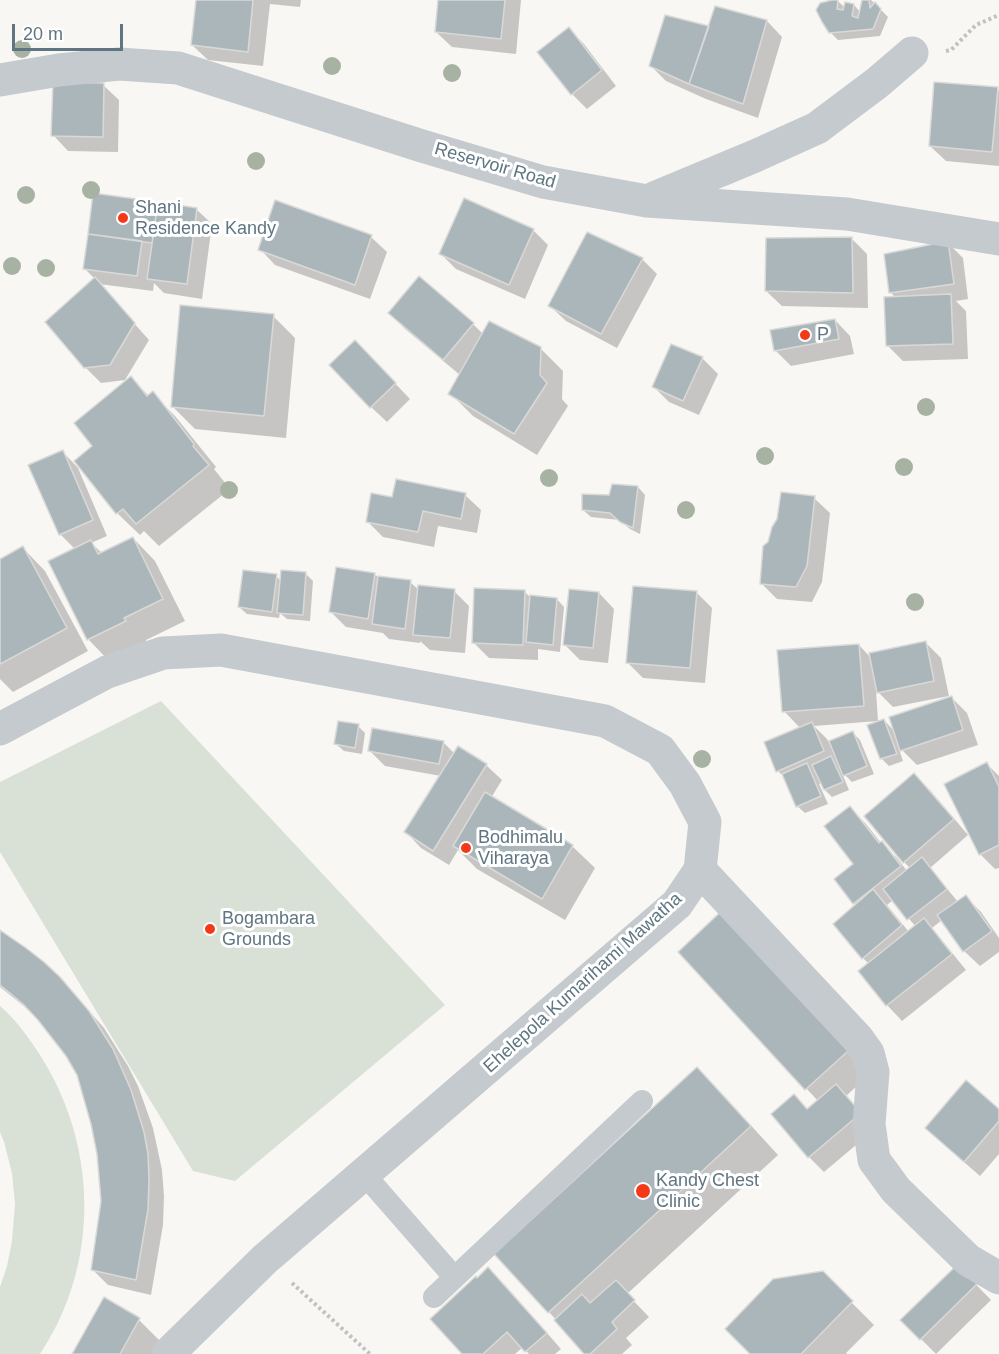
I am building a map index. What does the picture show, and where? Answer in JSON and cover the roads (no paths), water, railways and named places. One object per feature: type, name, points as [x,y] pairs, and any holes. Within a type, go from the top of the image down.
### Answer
[{"type":"street","points":[[647,201],[817,128],[877,83],[912,53]]},
{"type":"street","name":"Reservoir Road","points":[[0,81],[59,70],[119,64],[178,68],[543,182],[647,201],[847,214],[999,239]]},
{"type":"street","name":"Ehelepola Kumarihami Mawatha","points":[[0,729],[107,672],[163,653],[221,650],[605,721],[660,750],[685,784],[705,822],[700,870],[677,904],[265,1259],[168,1354]]},
{"type":"street","points":[[700,870],[858,1039],[868,1053],[873,1072],[869,1124],[874,1160],[879,1167],[896,1190],[968,1260],[999,1278]]},
{"type":"lane","points":[[434,1297],[642,1101]]},
{"type":"lane","points":[[364,1174],[454,1277]]},
{"type":"place","name":"Shani Residence Kandy","points":[[123,218]]},
{"type":"place","name":"P","points":[[805,335]]},
{"type":"place","name":"Bodhimalu Viharaya","points":[[466,848]]},
{"type":"place","name":"Bogambara Grounds","points":[[210,929]]},
{"type":"place","name":"Kandy Chest Clinic","points":[[643,1191]]}]
